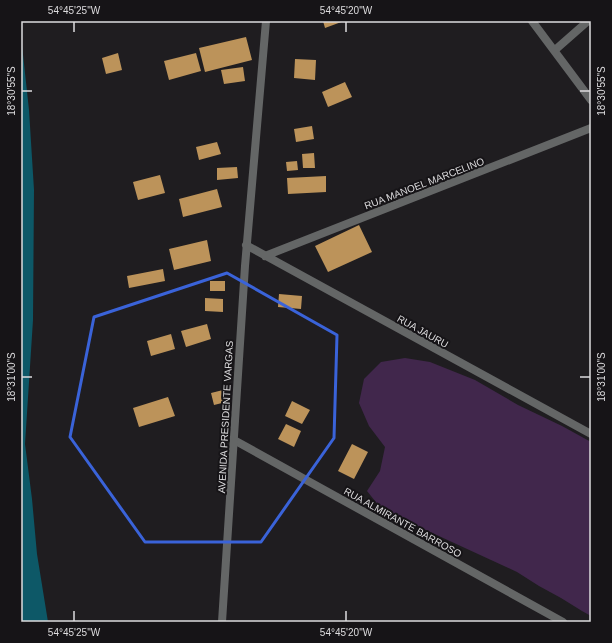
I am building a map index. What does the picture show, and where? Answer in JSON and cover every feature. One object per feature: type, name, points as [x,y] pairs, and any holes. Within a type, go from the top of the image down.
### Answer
[{"type":"street","name":"AVENIDA PRESIDENTE VARGAS","points":[[222,622],[246,245],[266,21]]},
{"type":"street","points":[[532,21],[591,100]]},
{"type":"street","points":[[555,50],[588,21]]},
{"type":"street","name":"RUA MANOEL MARCELINO","points":[[265,256],[591,128]]},
{"type":"street","name":"RUA JAURU","points":[[246,245],[591,434]]},
{"type":"street","name":"RUA ALMIRANTE BARROSO","points":[[234,440],[563,622]]},
{"type":"highlighted area","points":[[227,273],[337,335],[334,438],[261,542],[145,542],[70,437],[94,317]]},
{"type":"shaded area","points":[[405,358],[430,362],[475,380],[518,405],[591,442],[591,616],[517,572],[402,519],[379,506],[367,491],[380,471],[385,447],[369,426],[359,403],[364,379],[381,362]]},
{"type":"water","points":[[21,36],[29,110],[34,190],[33,320],[25,444],[37,554],[48,622],[21,622]]},
{"type":"building","points":[[323,21],[344,21],[325,28]]},
{"type":"building","points":[[246,37],[252,60],[205,72],[199,48]]},
{"type":"building","points":[[118,53],[122,70],[106,74],[102,58]]},
{"type":"building","points":[[196,53],[201,71],[169,80],[164,61]]},
{"type":"building","points":[[295,59],[316,60],[315,80],[294,78]]},
{"type":"building","points":[[243,67],[245,81],[224,84],[221,70]]},
{"type":"building","points":[[345,82],[352,97],[328,107],[322,92]]},
{"type":"building","points":[[312,126],[314,139],[296,142],[294,129]]},
{"type":"building","points":[[217,142],[221,154],[199,160],[196,147]]},
{"type":"building","points":[[314,153],[315,168],[303,168],[302,154]]},
{"type":"building","points":[[297,161],[298,170],[287,171],[286,162]]},
{"type":"building","points":[[237,167],[238,178],[217,180],[217,168]]},
{"type":"building","points":[[160,175],[165,193],[138,200],[133,182]]},
{"type":"building","points":[[326,176],[326,192],[288,194],[287,178]]},
{"type":"building","points":[[217,189],[222,207],[183,217],[179,199]]},
{"type":"building","points":[[359,225],[372,252],[328,272],[315,246]]},
{"type":"building","points":[[207,240],[211,261],[174,270],[169,249]]},
{"type":"building","points":[[163,269],[165,281],[129,288],[127,276]]},
{"type":"building","points":[[210,281],[225,281],[225,291],[210,291]]},
{"type":"building","points":[[279,294],[302,296],[301,309],[278,307]]},
{"type":"building","points":[[205,298],[223,299],[223,312],[205,311]]},
{"type":"building","points":[[207,324],[211,339],[186,347],[181,331]]},
{"type":"building","points":[[171,334],[175,349],[151,356],[147,341]]},
{"type":"building","points":[[223,390],[226,402],[214,405],[211,393]]},
{"type":"building","points":[[168,397],[175,416],[139,427],[133,408]]},
{"type":"building","points":[[292,401],[310,410],[302,424],[285,416]]},
{"type":"building","points":[[286,424],[301,431],[294,447],[278,439]]},
{"type":"building","points":[[352,444],[368,452],[354,479],[338,471]]}]
